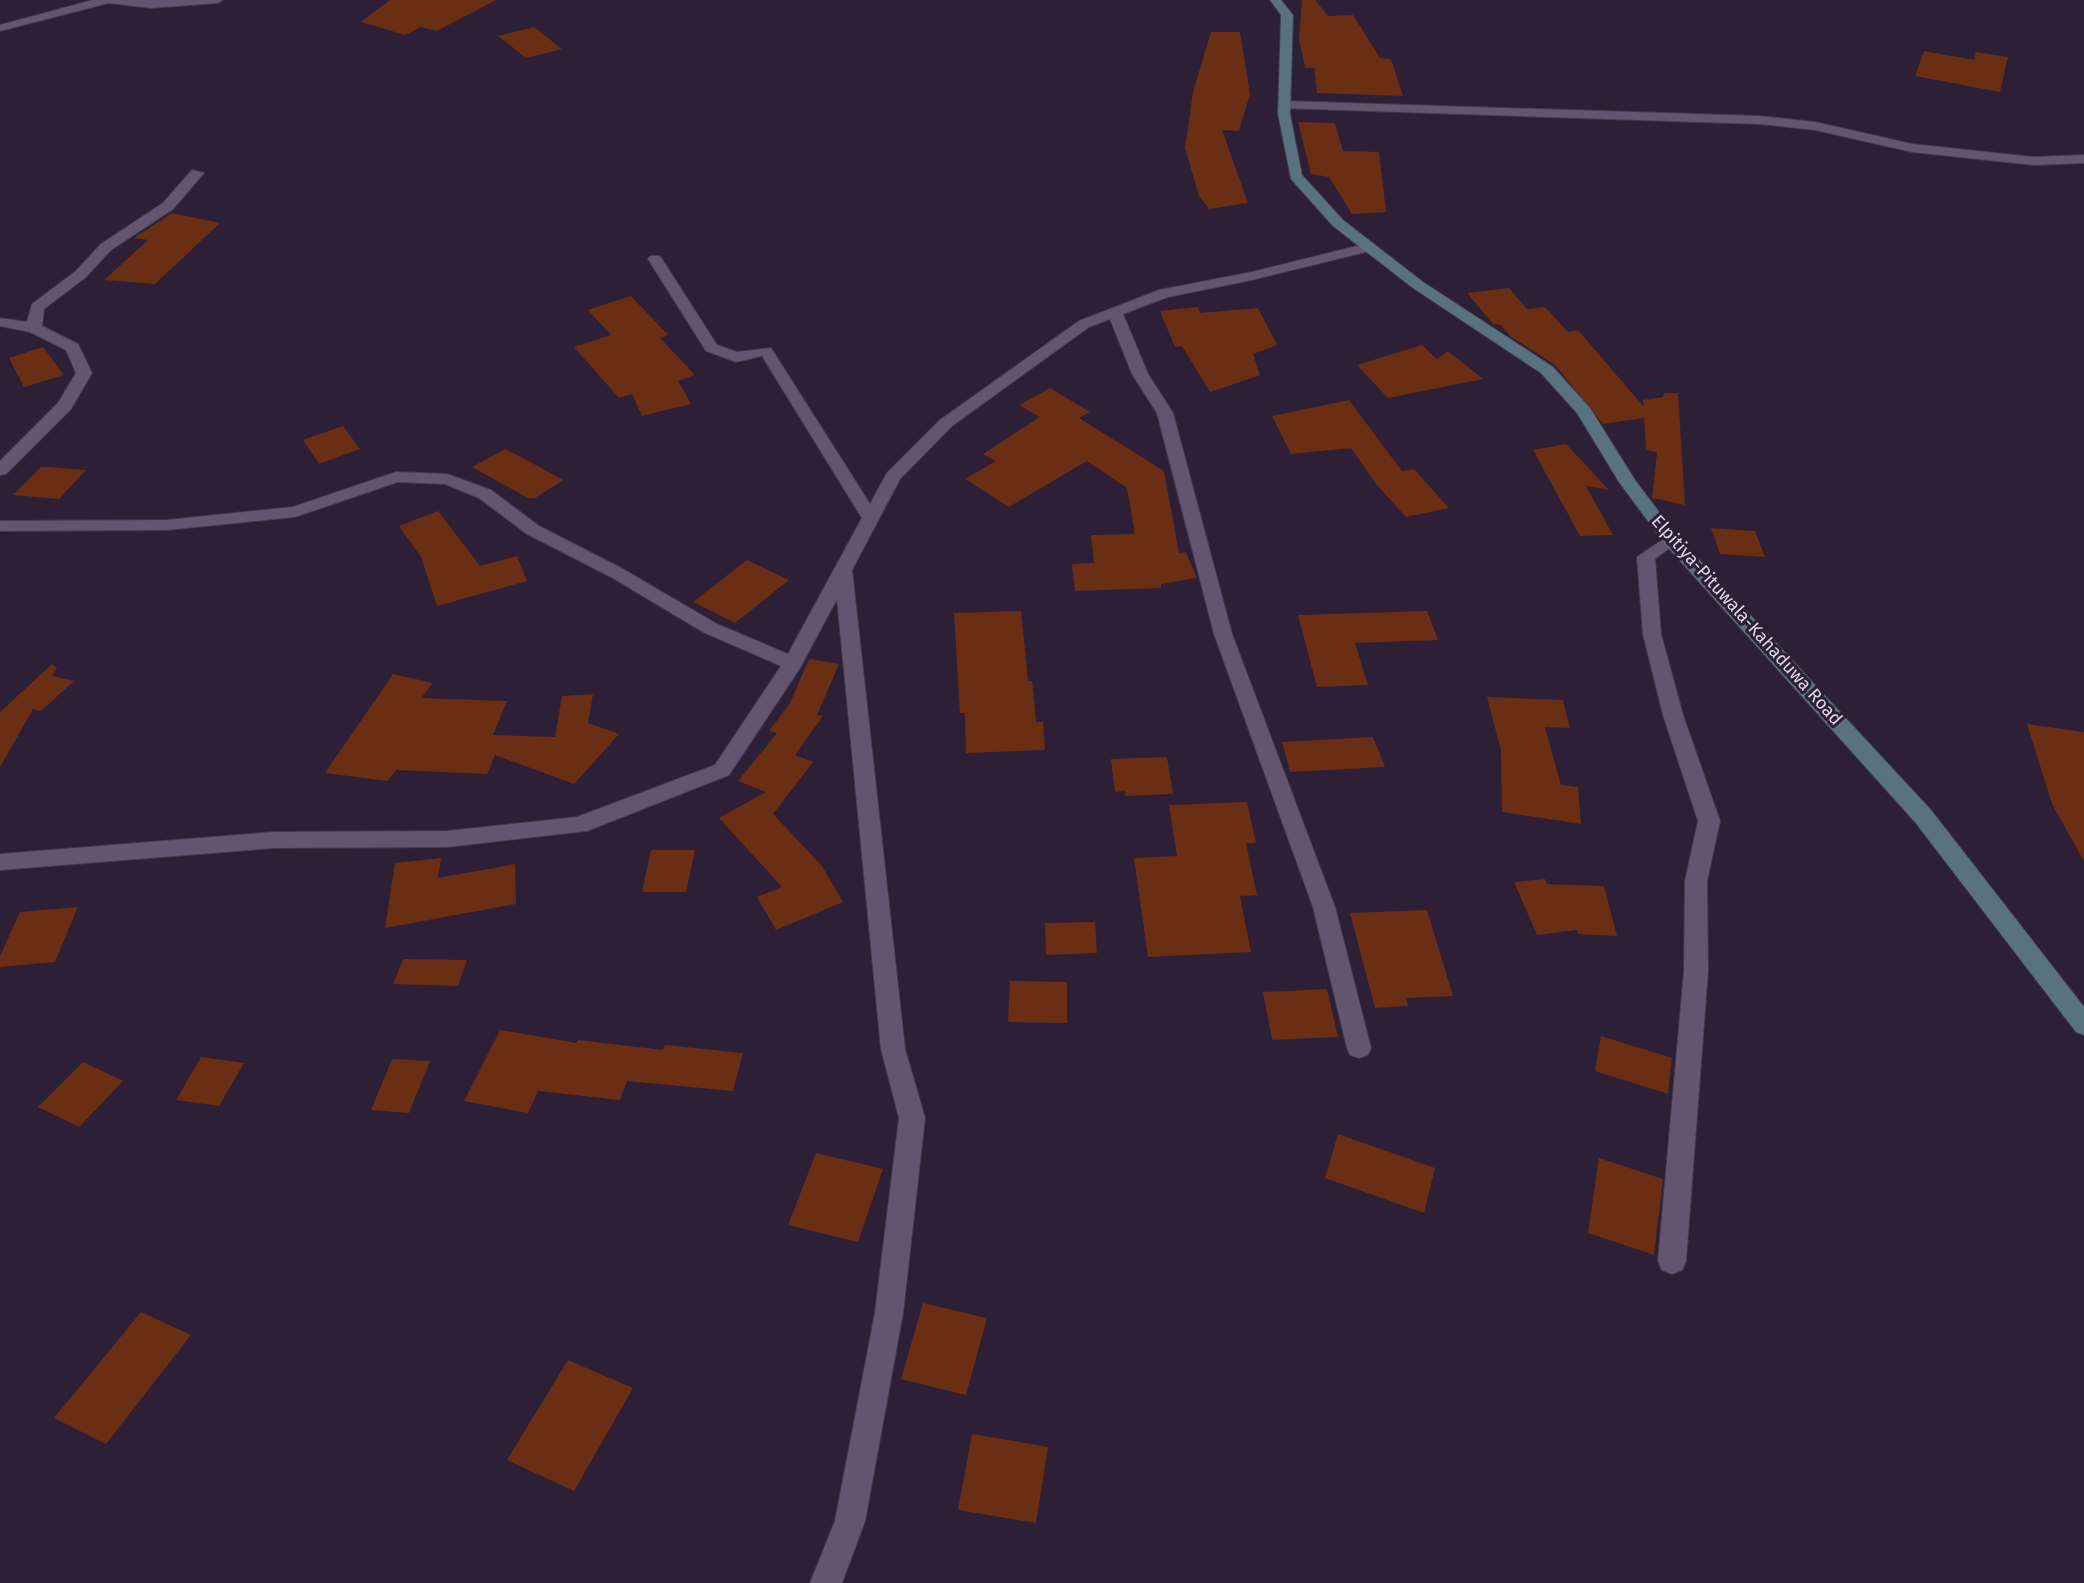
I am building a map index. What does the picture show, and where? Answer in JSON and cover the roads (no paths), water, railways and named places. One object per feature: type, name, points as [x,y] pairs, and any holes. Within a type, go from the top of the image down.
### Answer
[{"type":"street","points":[[0,28],[106,0]]},
{"type":"street","points":[[111,0],[151,5],[218,0]]},
{"type":"street","name":"Elpitiya-Pituwala-Kahaduwa Road","points":[[1275,0],[1287,15],[1285,105],[1296,176],[1338,223],[1369,247],[1419,285],[1547,370],[1584,411],[1628,482],[1671,540],[1923,816],[2084,1025]]},
{"type":"street","points":[[1285,105],[1759,120],[1815,126],[1912,148],[2035,161],[2084,159]]},
{"type":"street","points":[[34,328],[37,307],[81,274],[106,247],[168,205],[197,173]]},
{"type":"street","points":[[0,862],[95,852],[274,840],[447,839],[579,825],[722,770],[793,663],[892,477],[946,423],[1084,324],[1164,293],[1252,276],[1369,247]]},
{"type":"street","points":[[655,259],[711,348],[736,357],[766,351],[869,516]]},
{"type":"street","points":[[1115,312],[1140,374],[1165,413],[1223,634],[1284,806],[1324,907],[1359,1048]]},
{"type":"street","points":[[0,322],[34,328],[74,347],[84,373],[65,406],[0,470]]},
{"type":"street","points":[[0,526],[167,525],[295,512],[396,477],[447,479],[485,494],[533,530],[617,573],[710,628],[793,663]]},
{"type":"street","points":[[1671,540],[1646,557],[1652,634],[1673,715],[1709,821],[1696,881],[1696,971],[1672,1261]]},
{"type":"street","points":[[826,1583],[850,1521],[889,1313],[912,1118],[893,1049],[843,569]]}]
